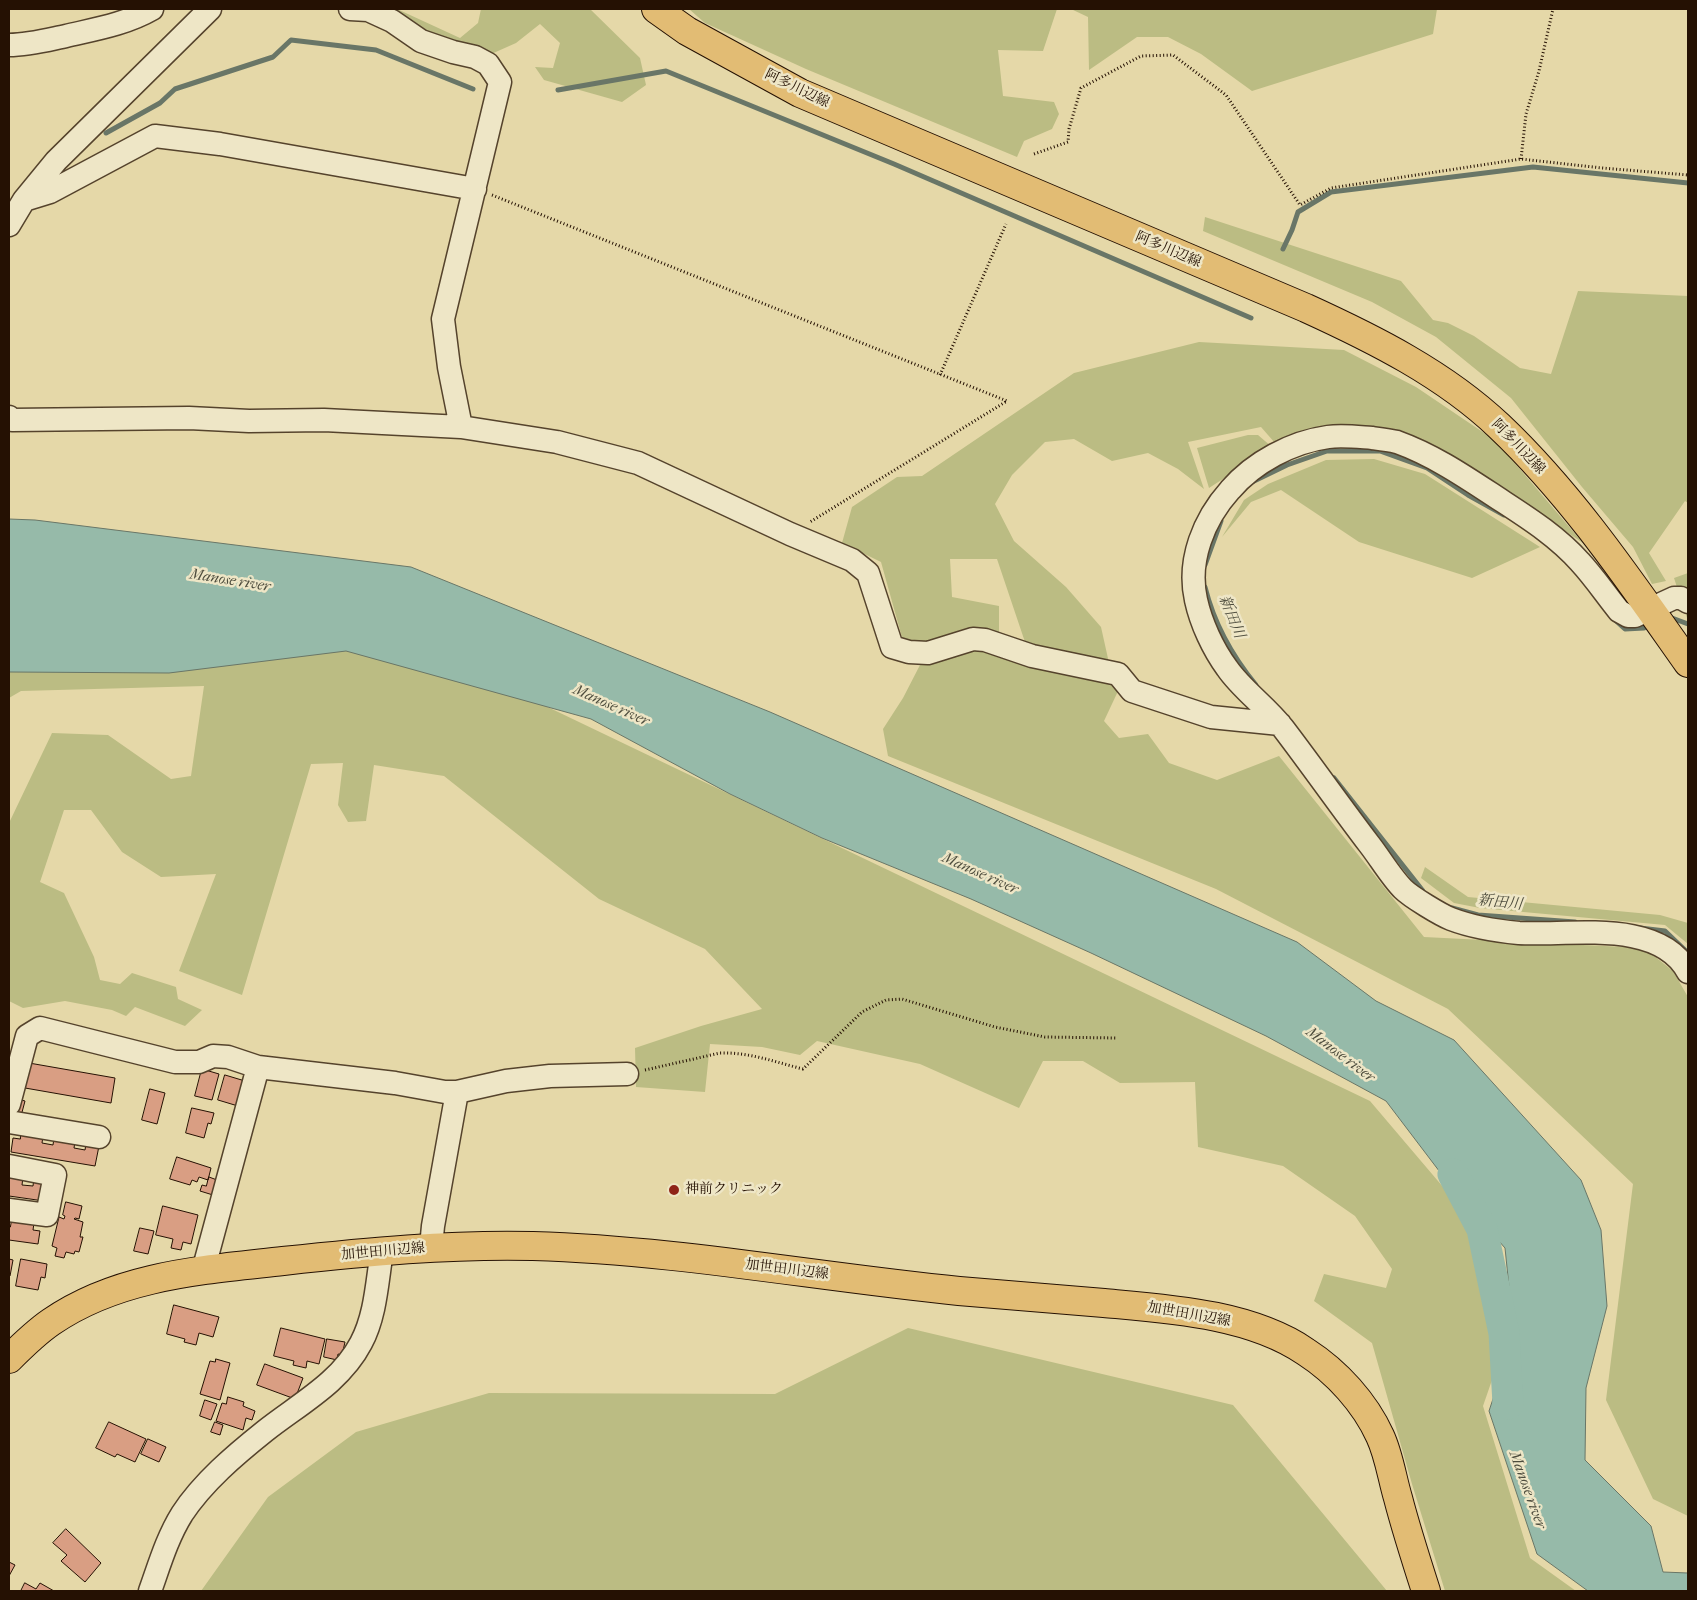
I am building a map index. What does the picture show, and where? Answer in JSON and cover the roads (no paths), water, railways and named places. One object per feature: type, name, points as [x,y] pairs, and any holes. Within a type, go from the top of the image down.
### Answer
[{"type":"main road","name":"阿多川辺線","points":[[656,9],[694,35],[800,93],[1306,308],[1363,334],[1414,363],[1454,390],[1498,425],[1530,458],[1561,493],[1622,572],[1688,663]]},
{"type":"main road","name":"加世田川辺線","points":[[9,1359],[32,1337],[73,1308],[103,1294],[129,1286],[170,1276],[203,1271],[382,1251],[431,1248],[532,1246],[631,1252],[956,1290],[1156,1308],[1199,1314],[1268,1331],[1307,1352],[1334,1374],[1363,1406],[1382,1438],[1426,1591]]},
{"type":"street","points":[[9,45],[23,45],[103,28],[141,15],[152,9]]},
{"type":"street","points":[[9,225],[24,200],[56,161],[210,9]]},
{"type":"street","points":[[350,9],[368,10],[392,21],[422,41],[453,52],[475,57],[488,64],[500,82],[443,319],[449,367],[461,427]]},
{"type":"street","points":[[24,200],[50,192],[155,136],[220,144],[475,189]]},
{"type":"street","points":[[9,417],[12,420],[189,418],[249,421],[324,420],[461,427],[557,442],[638,463],[790,534],[852,560],[868,573],[892,647],[909,652],[928,653],[973,639],[985,640],[1032,656],[1118,674],[1132,691],[1211,717],[1280,724]]},
{"type":"street","points":[[1688,602],[1681,598],[1674,598],[1635,616],[1628,616],[1619,612],[1580,561],[1554,537],[1459,472],[1428,455],[1393,441],[1355,437],[1328,437],[1297,445],[1268,458],[1250,471],[1232,486],[1219,503],[1206,527],[1194,559],[1193,581],[1196,601],[1210,639],[1228,670],[1280,724],[1404,890],[1449,918],[1484,928],[1518,933],[1609,933],[1650,940],[1669,949],[1688,972]]},
{"type":"street","points":[[9,1104],[27,1036],[40,1028],[175,1062],[199,1062],[213,1056],[228,1057],[258,1067],[395,1083],[445,1092],[457,1092],[506,1081],[550,1076],[627,1074]]},
{"type":"street","points":[[203,1271],[258,1067]]},
{"type":"street","points":[[431,1248],[457,1092]]},
{"type":"street","points":[[9,1122],[99,1137]]},
{"type":"street","points":[[9,1166],[56,1175],[47,1215],[9,1210]]},
{"type":"street","points":[[150,1591],[170,1536],[182,1514],[198,1494],[236,1455],[345,1369],[362,1342],[373,1310],[382,1251]]},
{"type":"water","points":[[9,519],[35,520],[411,567],[770,712],[1297,942],[1376,1001],[1454,1040],[1581,1180],[1601,1230],[1607,1306],[1586,1388],[1585,1460],[1651,1526],[1663,1572],[1688,1573],[1688,1591],[1588,1591],[1537,1554],[1489,1411],[1514,1335],[1505,1248],[1449,1184],[1386,1101],[1266,1036],[1091,953],[971,899],[822,838],[730,794],[591,719],[346,651],[169,673],[9,672]]},
{"type":"waterway","points":[[106,133],[160,103],[175,89],[273,57],[291,40],[376,50],[473,89]]},
{"type":"waterway","points":[[558,90],[666,71],[894,164],[1251,318]]},
{"type":"waterway","points":[[1283,249],[1298,212],[1331,192],[1533,167],[1688,183]]},
{"type":"waterway","name":"新田川","points":[[1252,482],[1287,465],[1327,451],[1380,451],[1427,468],[1468,495],[1504,515]]},
{"type":"waterway","name":"新田川","points":[[1205,565],[1221,521]]},
{"type":"waterway","name":"新田川","points":[[1205,587],[1225,639],[1256,685]]},
{"type":"waterway","name":"新田川","points":[[1672,618],[1688,624]]},
{"type":"waterway","name":"新田川","points":[[1614,619],[1625,629],[1644,628]]},
{"type":"waterway","name":"新田川","points":[[1334,778],[1423,891]]},
{"type":"waterway","name":"新田川","points":[[1452,908],[1478,915],[1575,922]]},
{"type":"waterway","name":"新田川","points":[[1640,928],[1665,931],[1688,953]]},
{"type":"waterway","name":"Manose river","points":[[1453,1174],[1482,1229],[1504,1333],[1508,1404]]},
{"type":"place","name":"神前クリニック","points":[[674,1190]]}]
